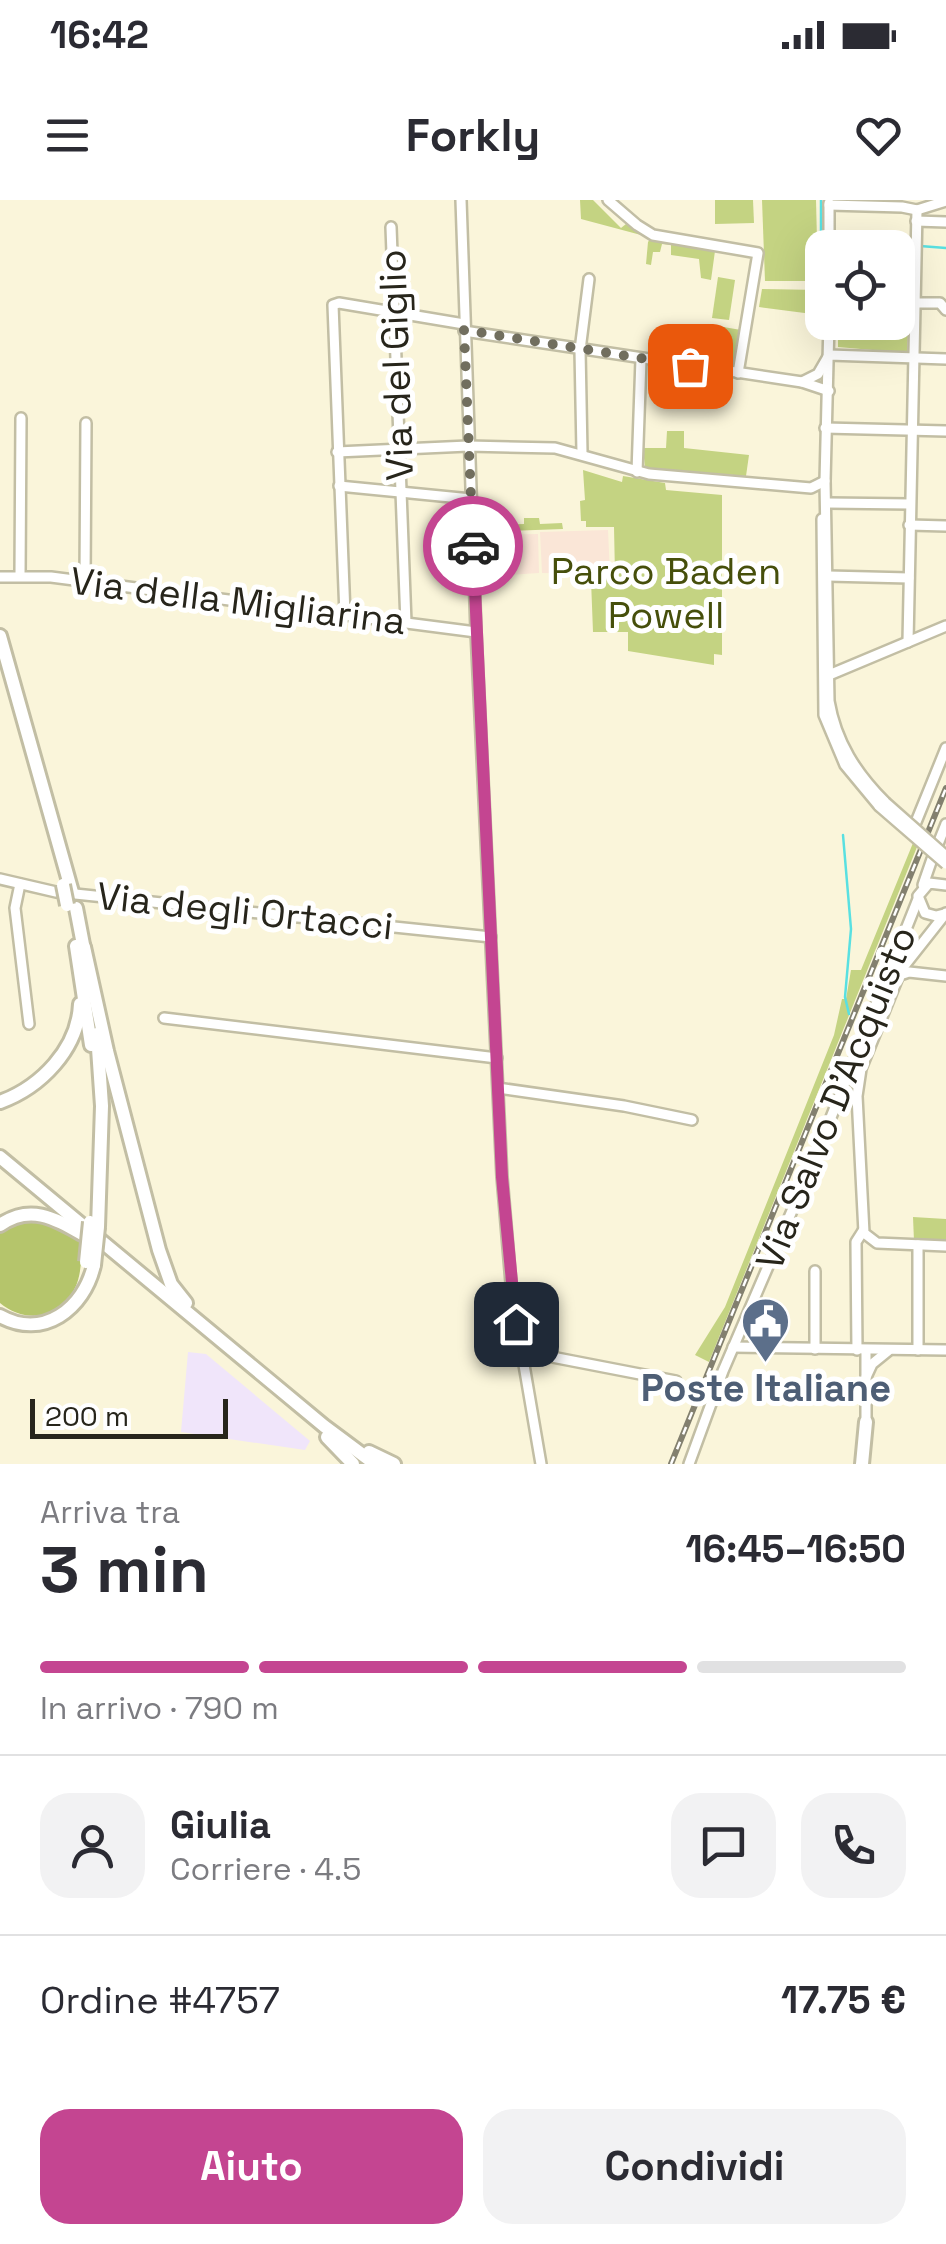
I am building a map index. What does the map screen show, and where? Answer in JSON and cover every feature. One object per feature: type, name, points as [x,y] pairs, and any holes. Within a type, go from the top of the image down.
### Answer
[{"type":"highway","points":[[0,636],[80,947],[100,1078],[102,1165],[90,1227],[90,1264],[80,1300],[63,1315],[29,1325],[0,1313]]},
{"type":"highway","points":[[0,664],[70,897]]},
{"type":"highway","points":[[0,1102],[40,1078],[59,1058],[75,1032],[80,1005],[80,947]]},
{"type":"highway","points":[[80,947],[163,1263],[177,1293],[216,1336]]},
{"type":"highway","points":[[0,1161],[90,1227],[363,1464]]},
{"type":"highway","points":[[0,1161],[216,1336],[326,1432],[375,1464]]},
{"type":"highway","points":[[0,1224],[18,1215],[37,1214],[90,1227]]},
{"type":"highway","points":[[865,1464],[866,1422]]},
{"type":"highway","points":[[326,1432],[353,1464]]},
{"type":"highway","points":[[326,1432],[394,1464]]},
{"type":"street","points":[[460,200],[476,632],[506,1226],[521,1352],[541,1464]]},
{"type":"street","points":[[608,200],[636,226],[653,235],[758,253],[738,373]]},
{"type":"street","points":[[916,215],[946,201]]},
{"type":"street","points":[[830,230],[829,202],[899,203],[916,215],[946,222]]},
{"type":"street","points":[[915,244],[916,215]]},
{"type":"street","name":"Via del Giglio","points":[[391,227],[406,623]]},
{"type":"street","points":[[582,453],[580,350],[589,279]]},
{"type":"street","points":[[345,615],[332,306],[337,302],[580,350],[802,382],[829,390]]},
{"type":"street","points":[[915,303],[940,304],[946,310]]},
{"type":"street","points":[[829,340],[825,672],[830,707],[840,741],[860,775],[882,804],[946,864]]},
{"type":"street","points":[[908,642],[912,340]]},
{"type":"street","points":[[802,382],[818,374],[829,356]]},
{"type":"street","points":[[829,356],[946,359]]},
{"type":"street","points":[[637,472],[641,359]]},
{"type":"street","points":[[20,576],[21,418]]},
{"type":"street","points":[[85,581],[86,423]]},
{"type":"street","points":[[826,428],[946,431]]},
{"type":"street","points":[[337,452],[468,446],[555,448],[637,472],[812,488],[825,481]]},
{"type":"street","points":[[339,486],[471,499]]},
{"type":"street","points":[[812,488],[825,501],[825,672]]},
{"type":"street","points":[[825,501],[910,504]]},
{"type":"street","points":[[909,526],[946,526]]},
{"type":"street","points":[[828,576],[909,578]]},
{"type":"street","name":"Via della Migliarina","points":[[0,577],[85,581],[476,632]]},
{"type":"street","points":[[825,672],[946,626]]},
{"type":"street","points":[[916,822],[946,748]]},
{"type":"street","points":[[882,804],[946,856]]},
{"type":"street","points":[[938,844],[946,824]]},
{"type":"street","name":"Via Salvo D'Acquisto","points":[[689,1464],[932,860],[943,882],[920,893]]},
{"type":"street","name":"Via degli Ortacci","points":[[0,880],[56,892],[491,936]]},
{"type":"street","points":[[20,884],[14,908],[28,1024]]},
{"type":"street","name":"Via Salvo D'Acquisto","points":[[920,893],[926,913],[946,913]]},
{"type":"street","points":[[907,924],[926,913],[929,934]]},
{"type":"street","points":[[866,1422],[867,1372],[856,1242],[863,1231],[858,1081],[899,975],[946,913]]},
{"type":"street","points":[[916,952],[914,964],[920,973]]},
{"type":"street","points":[[899,975],[908,972],[946,976]]},
{"type":"street","points":[[164,1018],[497,1058]]},
{"type":"street","points":[[498,1088],[692,1120]]},
{"type":"street","points":[[863,1231],[877,1243],[946,1246]]},
{"type":"street","points":[[918,1245],[918,1350]]},
{"type":"street","points":[[815,1271],[815,1349]]},
{"type":"street","points":[[733,1347],[946,1350]]},
{"type":"street","points":[[844,1350],[858,1358],[867,1372]]},
{"type":"street","points":[[867,1372],[889,1350]]},
{"type":"street","points":[[521,1352],[676,1382]]},
{"type":"shaded area","points":[[608,530],[610,574],[542,573],[540,532]]},
{"type":"shaded area","points":[[538,534],[539,573],[493,576],[492,572],[480,572],[480,535]]},
{"type":"shaded area","points":[[188,1352],[206,1354],[310,1441],[305,1450],[181,1432]]},
{"type":"green space","points":[[580,200],[593,200],[621,228],[626,224],[641,235],[581,219]]},
{"type":"green space","points":[[715,200],[753,200],[754,223],[715,224]]},
{"type":"green space","points":[[762,200],[816,200],[817,230],[805,230],[805,281],[765,281]]},
{"type":"green space","points":[[651,238],[715,251],[711,280],[701,278],[699,259],[671,255],[671,245],[662,244],[660,252],[653,252],[651,265],[646,264]]},
{"type":"green space","points":[[718,277],[735,280],[729,320],[712,318]]},
{"type":"green space","points":[[762,289],[805,290],[805,313],[759,307]]},
{"type":"green space","points":[[706,324],[741,330],[734,368],[699,362]]},
{"type":"green space","points":[[838,340],[908,340],[907,353],[838,347]]},
{"type":"green space","points":[[667,431],[684,431],[684,448],[749,455],[746,476],[645,468],[643,448],[666,448]]},
{"type":"green space","name":"Parco Baden Powell","points":[[583,470],[622,482],[623,476],[665,483],[666,490],[722,495],[722,655],[714,654],[714,665],[628,651],[628,632],[593,632],[591,580],[615,575],[614,527],[586,527],[586,521],[581,521],[580,501],[585,500]]},
{"type":"green space","points":[[487,516],[493,516],[494,525],[524,524],[524,518],[539,518],[540,524],[562,523],[563,529],[477,532]]},
{"type":"green space","points":[[913,843],[917,847],[709,1362],[695,1355],[725,1307],[834,1035],[851,970],[861,970]]},
{"type":"green space","points":[[913,1217],[946,1219],[946,1242],[914,1241]]},
{"type":"green space","points":[[15,1220],[57,1221],[82,1243],[74,1290],[50,1313],[19,1314],[0,1303],[0,1231]]},
{"type":"waterway","points":[[821,200],[821,230]]},
{"type":"waterway","points":[[920,246],[946,248]]},
{"type":"waterway","points":[[843,835],[851,929],[845,997],[849,1014]]},
{"type":"railway","points":[[671,1464],[946,788]]},
{"type":"way so far","points":[[473,546],[464,330],[690,366]]},
{"type":"place","name":"Poste Italiane","points":[[766,1364]]},
{"type":"route","points":[[473,546],[502,1177],[516,1324]]}]
